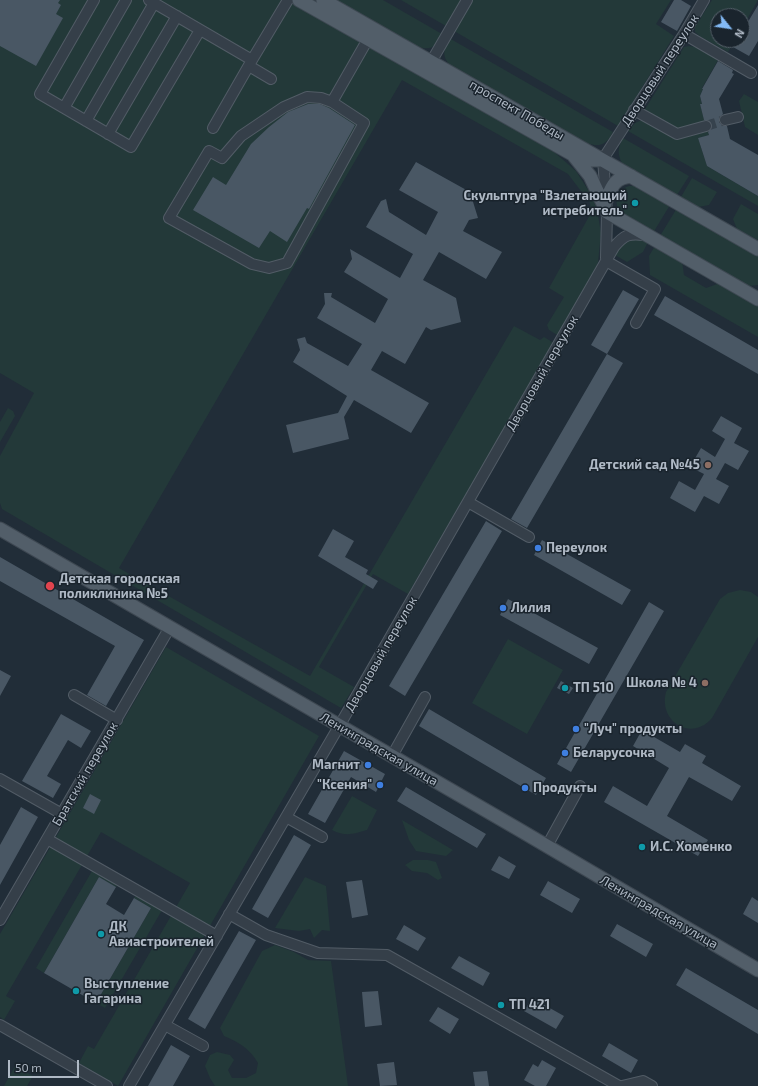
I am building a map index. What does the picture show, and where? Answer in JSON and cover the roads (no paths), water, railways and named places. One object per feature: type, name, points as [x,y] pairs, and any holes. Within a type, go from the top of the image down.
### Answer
[{"type":"main road","name":"проспект Победы","points":[[299,0],[368,39],[428,67],[602,159],[758,250]]},
{"type":"main road","name":"проспект Победы","points":[[323,0],[428,67],[572,154],[588,160],[602,159]]},
{"type":"main road","name":"проспект Победы","points":[[572,154],[590,176],[606,206]]},
{"type":"main road","points":[[631,176],[622,177],[613,184],[606,206],[646,235],[758,299]]},
{"type":"main road","name":"Ленинградская улица","points":[[0,528],[758,970]]},
{"type":"street","points":[[94,0],[40,94],[131,147],[200,30]]},
{"type":"street","points":[[64,108],[126,0]]},
{"type":"street","points":[[213,128],[288,0]]},
{"type":"street","points":[[428,67],[467,0]]},
{"type":"street","name":"Дворцовый переулок","points":[[602,159],[684,34],[704,0]]},
{"type":"street","points":[[86,121],[152,2],[200,30],[250,63],[270,79]]},
{"type":"street","points":[[108,134],[177,16]]},
{"type":"street","points":[[684,34],[751,73]]},
{"type":"street","points":[[332,102],[368,39]]},
{"type":"street","points":[[307,98],[321,98],[332,102],[364,123],[287,263],[269,268],[252,264],[169,218],[209,151],[222,158],[241,136],[279,110],[296,102],[307,98]]},
{"type":"street","points":[[634,110],[676,134],[706,126]]},
{"type":"street","points":[[725,120],[738,117]]},
{"type":"street","points":[[602,159],[606,206]]},
{"type":"street","name":"Дворцовый переулок","points":[[606,206],[606,261]]},
{"type":"street","name":"Дворцовый переулок","points":[[129,1086],[340,725],[614,247],[622,238],[632,234],[646,235]]},
{"type":"street","points":[[606,261],[655,289],[636,323]]},
{"type":"street","points":[[468,502],[529,537]]},
{"type":"street","name":"Братский переулок","points":[[0,920],[170,627]]},
{"type":"street","points":[[74,695],[117,720]]},
{"type":"street","points":[[392,756],[426,697]]},
{"type":"street","points":[[0,778],[62,814]]},
{"type":"street","points":[[547,846],[580,786]]},
{"type":"street","points":[[286,817],[322,837]]},
{"type":"street","points":[[47,839],[216,936]]},
{"type":"street","points":[[230,914],[266,935],[318,953],[387,955],[620,1086],[643,1081],[652,1086]]},
{"type":"street","points":[[165,1024],[204,1046]]},
{"type":"street","points":[[0,1025],[107,1086]]},
{"type":"tunnel","points":[[706,126],[725,120]]},
{"type":"place","name":"Скульптура \"Взлетающий истребитель\"","points":[[635,203]]},
{"type":"place","name":"Детский сад №45","points":[[708,465]]},
{"type":"place","name":"Переулок","points":[[538,548]]},
{"type":"place","name":"Детская городская поликлиника №5","points":[[50,586]]},
{"type":"place","name":"Лилия","points":[[503,608]]},
{"type":"place","name":"Школа № 4","points":[[705,683]]},
{"type":"place","name":"ТП 510","points":[[565,688]]},
{"type":"place","name":"\"Луч\" продукты","points":[[576,729]]},
{"type":"place","name":"Беларусочка","points":[[565,753]]},
{"type":"place","name":"Магнит","points":[[368,765]]},
{"type":"place","name":"\"Ксения\"","points":[[380,785]]},
{"type":"place","name":"Продукты","points":[[525,788]]},
{"type":"place","name":"И.С. Хоменко","points":[[642,847]]},
{"type":"place","name":"ДК Авиастроителей","points":[[101,934]]},
{"type":"place","name":"Выступление Гагарина","points":[[76,991]]},
{"type":"place","name":"ТП 421","points":[[501,1005]]}]
